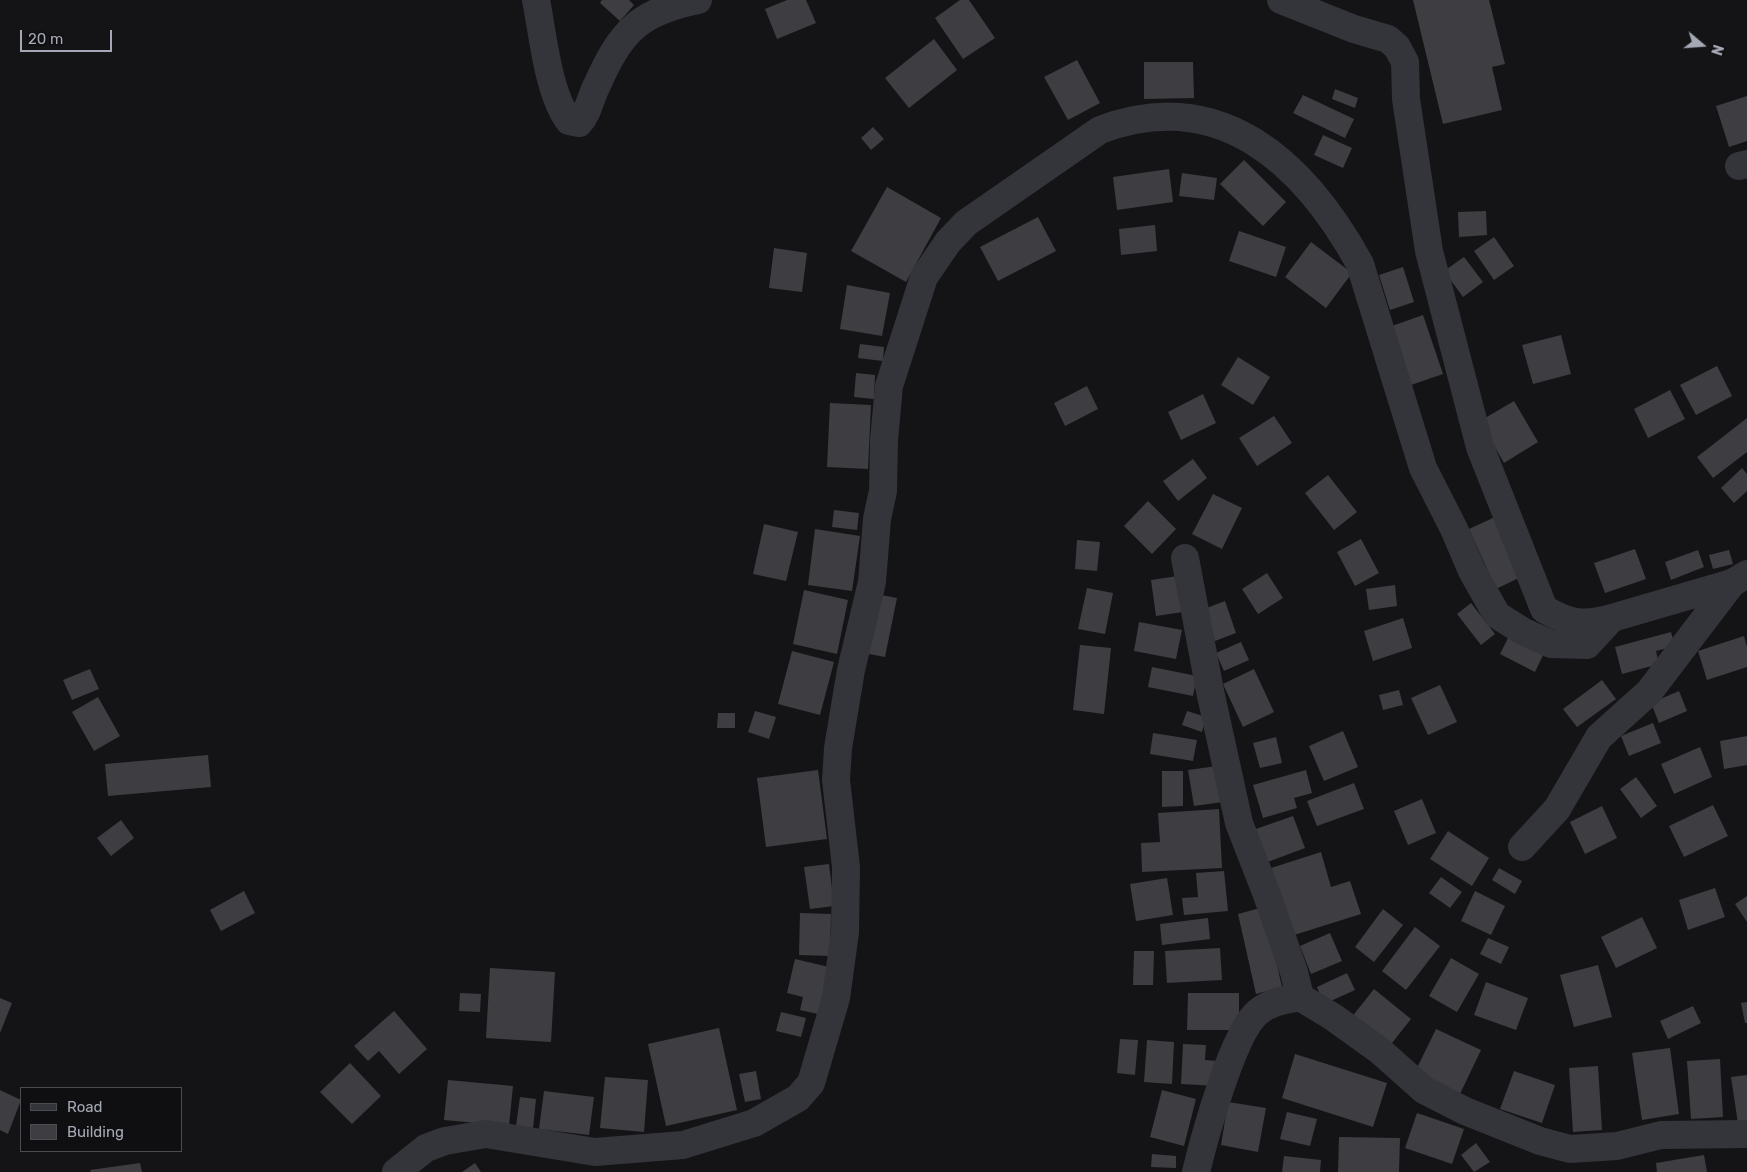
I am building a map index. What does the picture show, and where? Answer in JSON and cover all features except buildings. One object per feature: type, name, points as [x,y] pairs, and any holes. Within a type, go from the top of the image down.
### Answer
[{"type":"street","points":[[536,0],[552,78],[562,112],[569,121],[579,123],[587,114],[593,92],[607,62],[628,33],[644,17],[679,4],[698,0]]},
{"type":"street","points":[[1281,0],[1354,29],[1388,39],[1397,47],[1405,62],[1407,75],[1406,99],[1429,251],[1480,447],[1544,609],[1563,620],[1589,624],[1740,578]]},
{"type":"street","points":[[396,1172],[426,1148],[445,1141],[486,1134],[595,1152],[683,1145],[754,1122],[798,1098],[811,1083],[836,998],[844,932],[846,867],[836,780],[838,748],[851,670],[872,582],[877,518],[883,491],[884,440],[889,386],[924,277],[948,242],[966,223],[1100,130],[1123,121],[1145,117],[1200,118],[1246,136],[1294,172],[1344,234],[1360,264],[1423,468],[1454,529],[1472,571],[1497,616],[1524,632],[1551,644],[1587,646],[1612,618]]},
{"type":"street","points":[[1185,558],[1210,691],[1239,823],[1294,972],[1300,997]]},
{"type":"street","points":[[1522,847],[1557,808],[1599,737],[1649,692],[1740,578]]},
{"type":"street","points":[[1196,1172],[1216,1098],[1241,1038],[1256,1013],[1277,1001],[1300,997],[1333,1017],[1379,1050],[1424,1090],[1465,1111],[1540,1141],[1570,1149],[1617,1146],[1661,1134],[1747,1134]]}]
